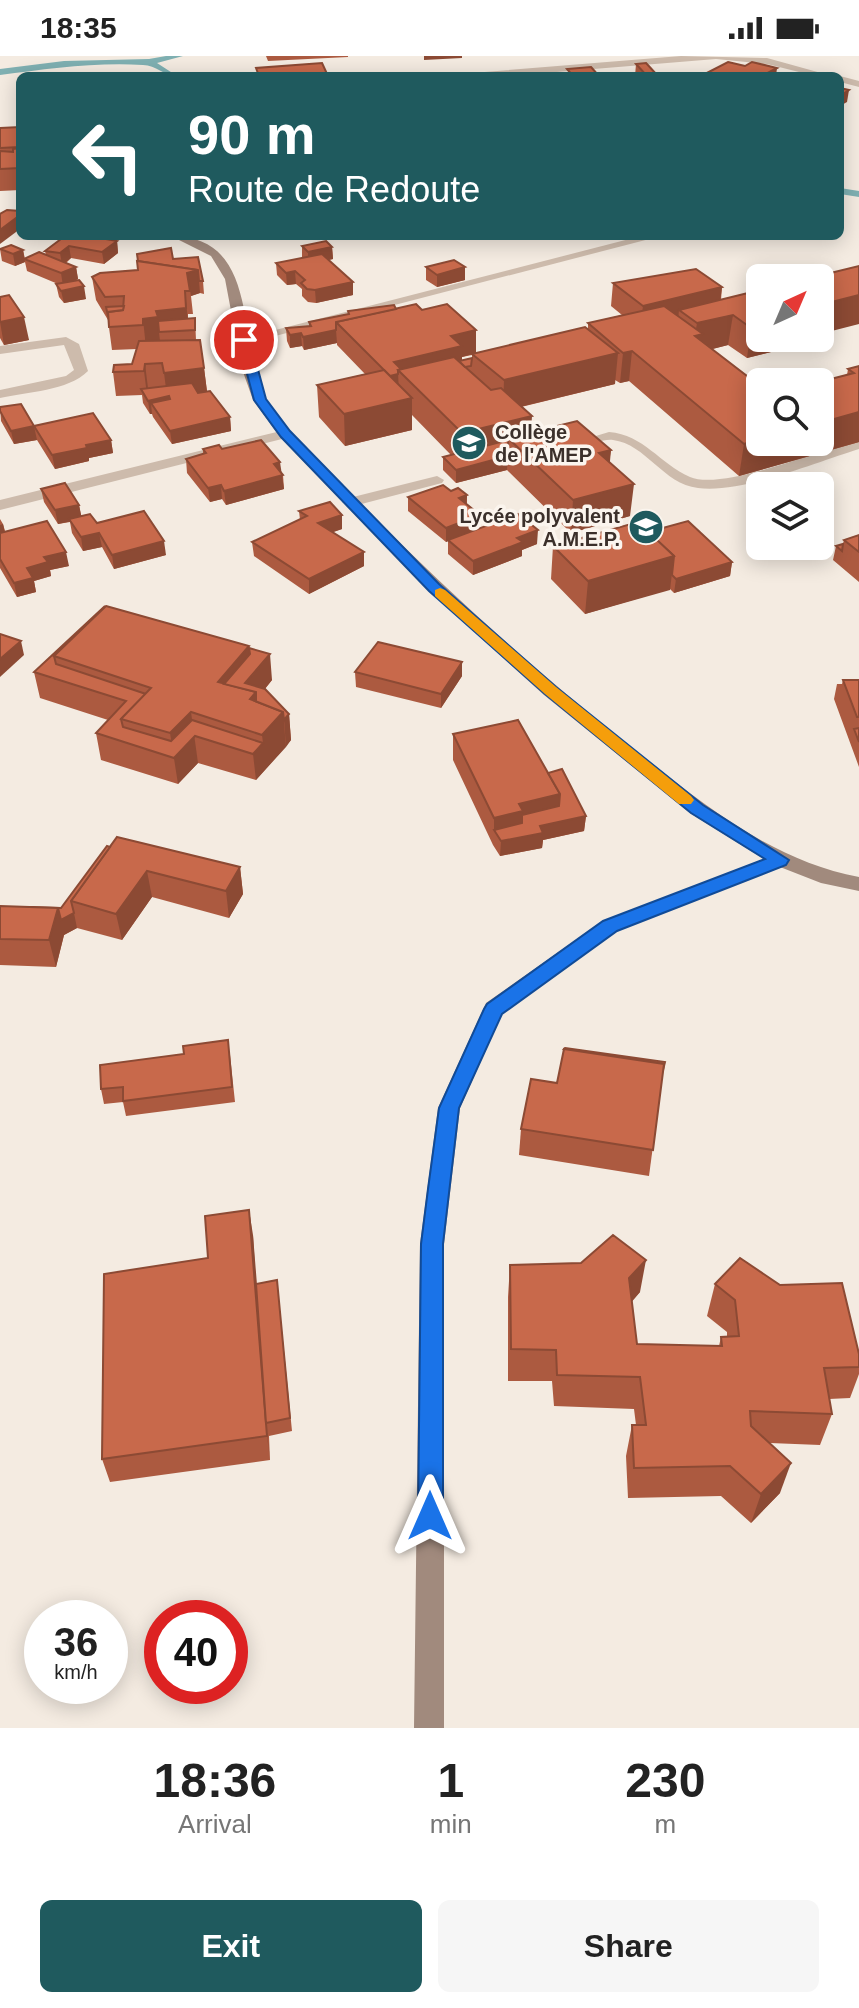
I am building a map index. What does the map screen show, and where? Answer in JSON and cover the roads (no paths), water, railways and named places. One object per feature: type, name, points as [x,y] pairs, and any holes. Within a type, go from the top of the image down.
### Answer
[{"type":"main road","points":[[186,240],[216,254],[231,279],[260,400],[285,434],[434,587],[561,700],[697,809],[780,860],[828,878],[859,884]]},
{"type":"main road","points":[[429,1728],[432,1244],[449,1108],[494,1009],[610,926],[780,860]]},
{"type":"street","points":[[521,72],[716,56],[767,61],[811,72]]},
{"type":"street","points":[[244,340],[639,240]]},
{"type":"street","points":[[0,350],[66,341],[72,344],[81,371],[70,379],[0,394]]},
{"type":"street","points":[[0,505],[285,434]]},
{"type":"street","points":[[583,442],[614,436],[628,440],[680,478],[696,484],[721,484],[859,444]]},
{"type":"street","points":[[350,502],[437,480]]},
{"type":"waterway","points":[[149,62],[179,56]]},
{"type":"waterway","points":[[0,72],[64,64],[149,62]]},
{"type":"waterway","points":[[149,62],[166,72]]},
{"type":"waterway","points":[[844,192],[859,194]]},
{"type":"place","name":"Collège de l'AMEP","points":[[469,443]]},
{"type":"place","name":"Lycée polyvalent A.M.E.P.","points":[[646,527]]}]
